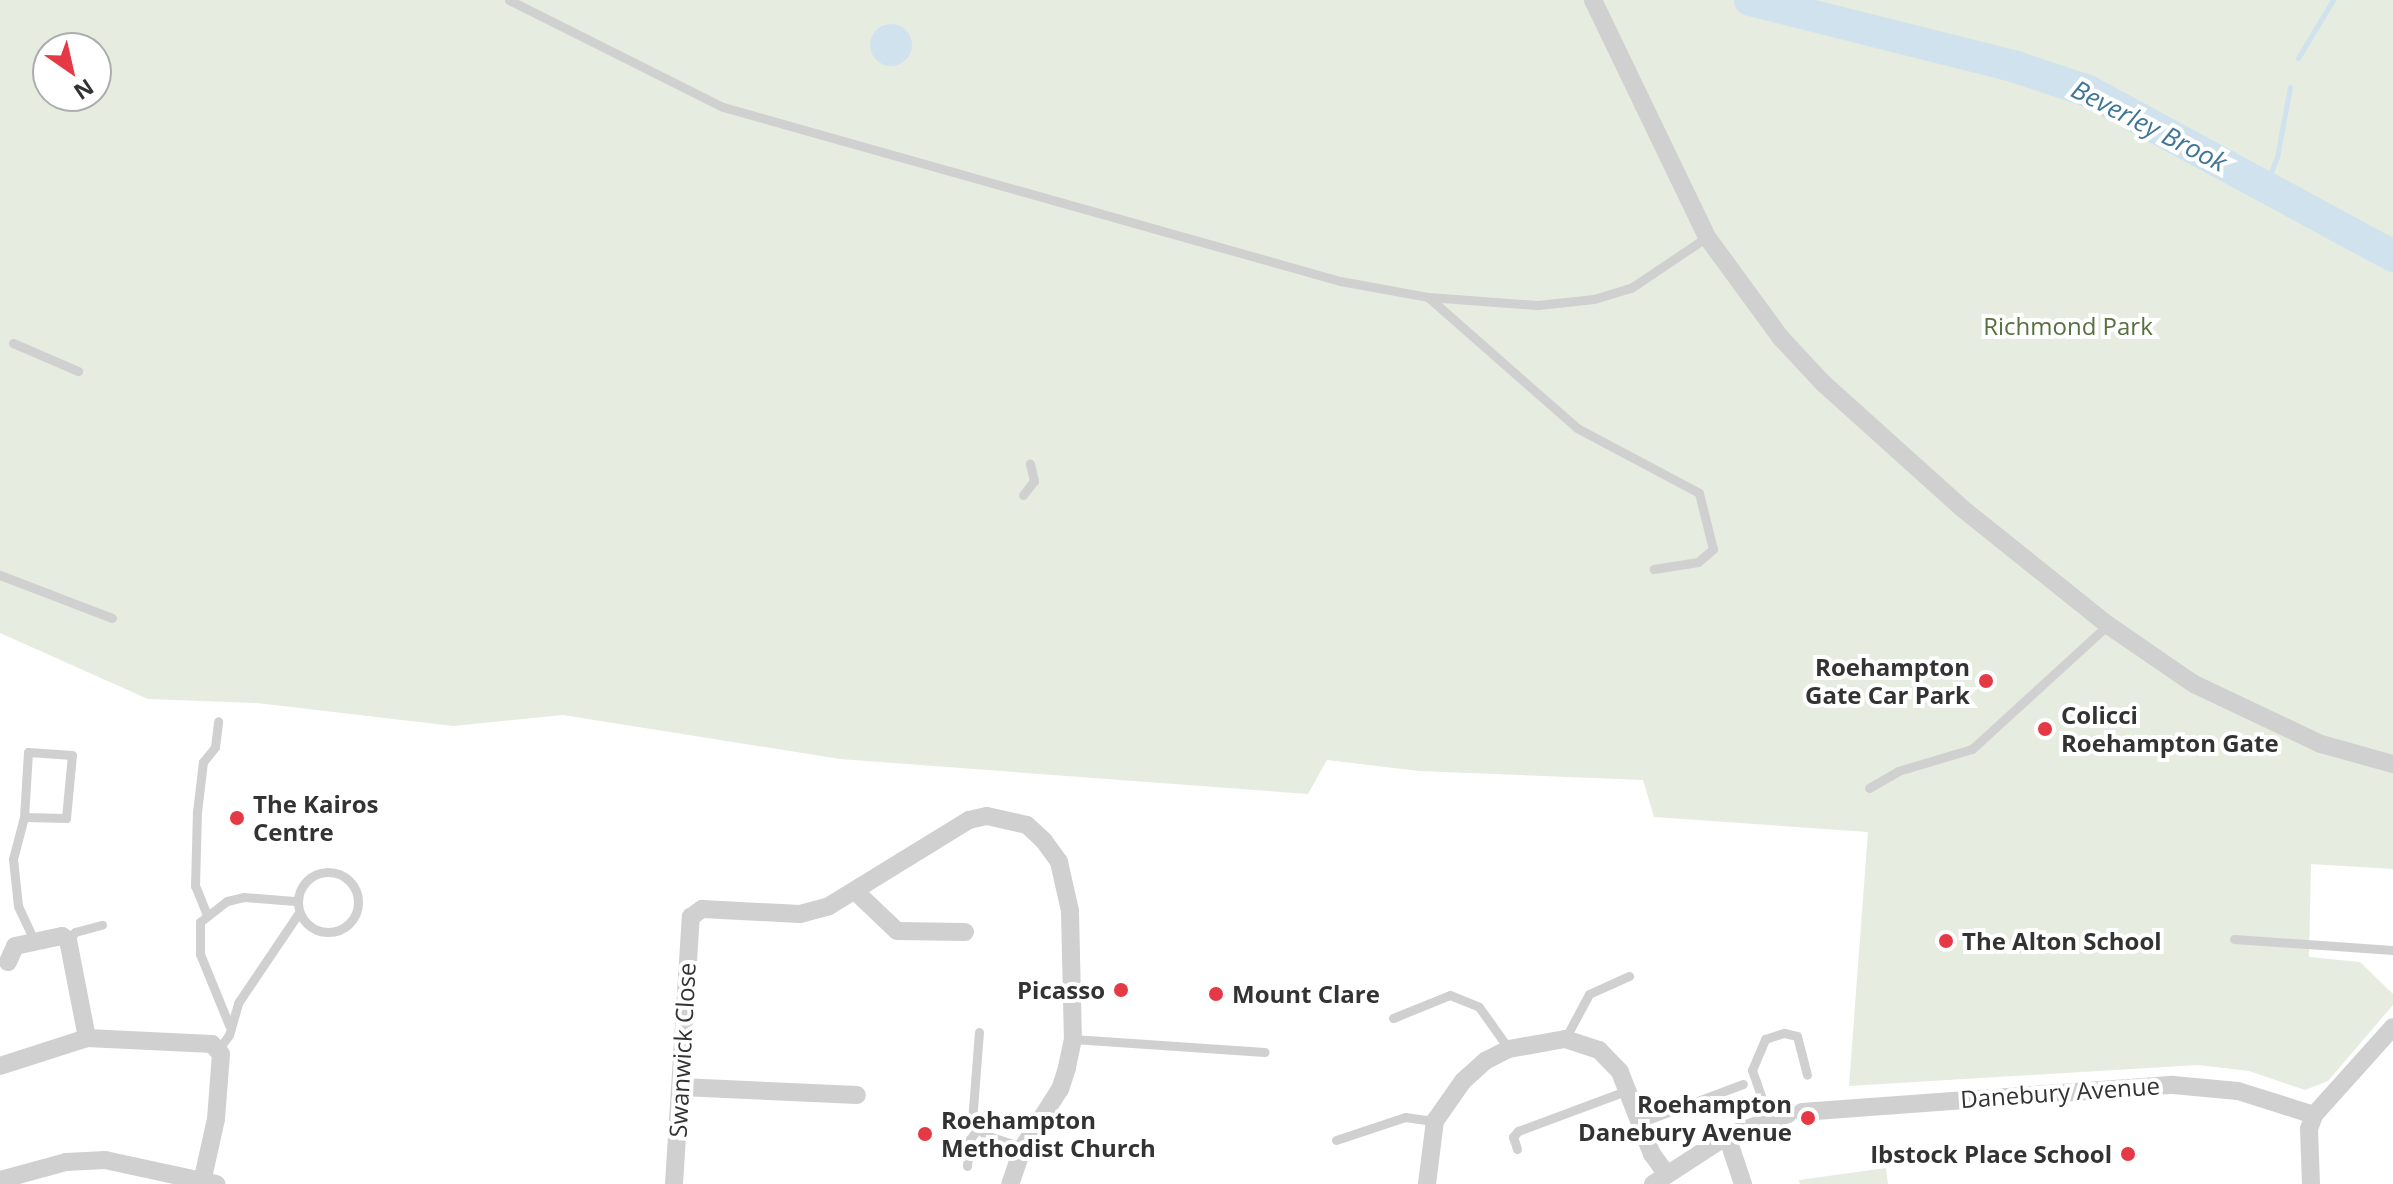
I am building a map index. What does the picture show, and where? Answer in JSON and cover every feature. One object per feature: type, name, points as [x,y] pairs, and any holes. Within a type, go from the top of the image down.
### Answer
[{"type":"street","points":[[1593,0],[1707,237],[1781,338],[1823,383],[1963,509],[2108,625],[2194,684],[2248,713],[2321,744],[2393,764]]},
{"type":"street","points":[[965,932],[897,931],[855,891],[969,820],[1006,817],[1027,825],[1059,862],[1070,911],[1073,1039],[1060,1089],[1023,1147],[1010,1184]]},
{"type":"street","name":"Swanwick Close","points":[[674,1184],[691,917],[702,909],[800,914],[829,906],[855,891]]},
{"type":"street","points":[[8,962],[15,946],[34,941],[68,940],[87,1038]]},
{"type":"street","points":[[2311,1184],[2309,1129],[2314,1115],[2393,1027]]},
{"type":"street","points":[[0,1066],[87,1038],[204,1043],[218,1050],[216,1119],[209,1183],[105,1160],[66,1162],[0,1180]]},
{"type":"street","points":[[1427,1184],[1435,1121],[1463,1081],[1485,1061],[1509,1049],[1565,1039],[1599,1050],[1628,1090],[1660,1179]]},
{"type":"street","name":"Danebury Avenue","points":[[1660,1179],[1727,1136],[1786,1115],[2173,1085],[2238,1091],[2314,1115]]},
{"type":"street","points":[[681,1087],[857,1095]]},
{"type":"street","points":[[1727,1136],[1743,1184]]},
{"type":"lane","points":[[509,0],[723,107],[1340,281],[1428,297],[1538,305],[1594,299],[1631,288],[1707,237]]},
{"type":"lane","points":[[1428,297],[1577,428],[1699,493],[1713,549],[1698,562],[1654,569]]},
{"type":"lane","points":[[13,343],[78,371]]},
{"type":"lane","points":[[1023,495],[1034,481],[1030,463]]},
{"type":"lane","points":[[0,575],[112,618]]},
{"type":"lane","points":[[1869,788],[1898,771],[1972,749],[2108,625]]},
{"type":"lane","points":[[207,915],[195,886],[197,812],[203,762],[215,747],[218,721]]},
{"type":"lane","points":[[24,817],[66,818],[72,755],[28,752],[24,817],[13,859],[18,906],[34,941]]},
{"type":"lane","points":[[337,873],[351,879],[360,895],[355,917],[342,927],[314,927],[298,914],[295,901],[301,886],[313,877],[337,873]]},
{"type":"lane","points":[[218,1050],[229,1035],[229,1025],[200,954],[198,933],[207,915],[244,897],[295,901]]},
{"type":"lane","points":[[229,1025],[298,914]]},
{"type":"lane","points":[[68,940],[75,932],[102,925]]},
{"type":"lane","points":[[2234,939],[2393,950]]},
{"type":"lane","points":[[1565,1039],[1589,994],[1629,976]]},
{"type":"lane","points":[[1393,1018],[1450,995],[1479,1007],[1509,1049]]},
{"type":"lane","points":[[977,1130],[971,1108],[979,1032]]},
{"type":"lane","points":[[1786,1115],[1752,1070],[1765,1039],[1784,1033],[1797,1036],[1807,1075]]},
{"type":"lane","points":[[1073,1039],[1265,1052]]},
{"type":"lane","points":[[1639,1123],[1743,1084]]},
{"type":"lane","points":[[1517,1149],[1513,1137],[1518,1131],[1628,1090]]},
{"type":"lane","points":[[1336,1140],[1405,1117],[1435,1121]]},
{"type":"lane","points":[[977,1130],[1023,1147]]},
{"type":"lane","points":[[967,1166],[970,1139],[977,1130]]},
{"type":"green space","name":"Richmond Park","points":[[0,0],[2393,0],[2393,869],[2311,864],[2309,957],[2360,962],[2393,994],[2393,1005],[2328,1081],[2305,1090],[2249,1071],[2198,1065],[1849,1086],[1868,832],[1654,817],[1643,780],[1419,771],[1327,760],[1308,794],[840,759],[563,715],[453,726],[257,703],[148,699],[0,633]]},
{"type":"green space","points":[[1886,1168],[1888,1184],[1800,1184],[1799,1180]]},
{"type":"water","points":[[891,24],[906,30],[912,45],[906,60],[891,66],[876,60],[870,45],[876,30]]},
{"type":"waterway","name":"Beverley Brook","points":[[1750,0],[2016,67],[2088,91],[2393,256]]},
{"type":"waterway","points":[[2298,58],[2333,0]]},
{"type":"waterway","points":[[2265,188],[2277,157],[2290,87]]},
{"type":"place","name":"Roehampton Gate Car Park","points":[[1986,681]]},
{"type":"place","name":"Colicci Roehampton Gate","points":[[2045,729]]},
{"type":"place","name":"The Kairos Centre","points":[[237,818]]},
{"type":"place","name":"The Alton School","points":[[1946,941]]},
{"type":"place","name":"Picasso","points":[[1121,990]]},
{"type":"place","name":"Mount Clare","points":[[1216,994]]},
{"type":"place","name":"Roehampton Danebury Avenue","points":[[1808,1118]]},
{"type":"place","name":"Roehampton Methodist Church","points":[[925,1134]]},
{"type":"place","name":"Ibstock Place School","points":[[2128,1154]]}]
